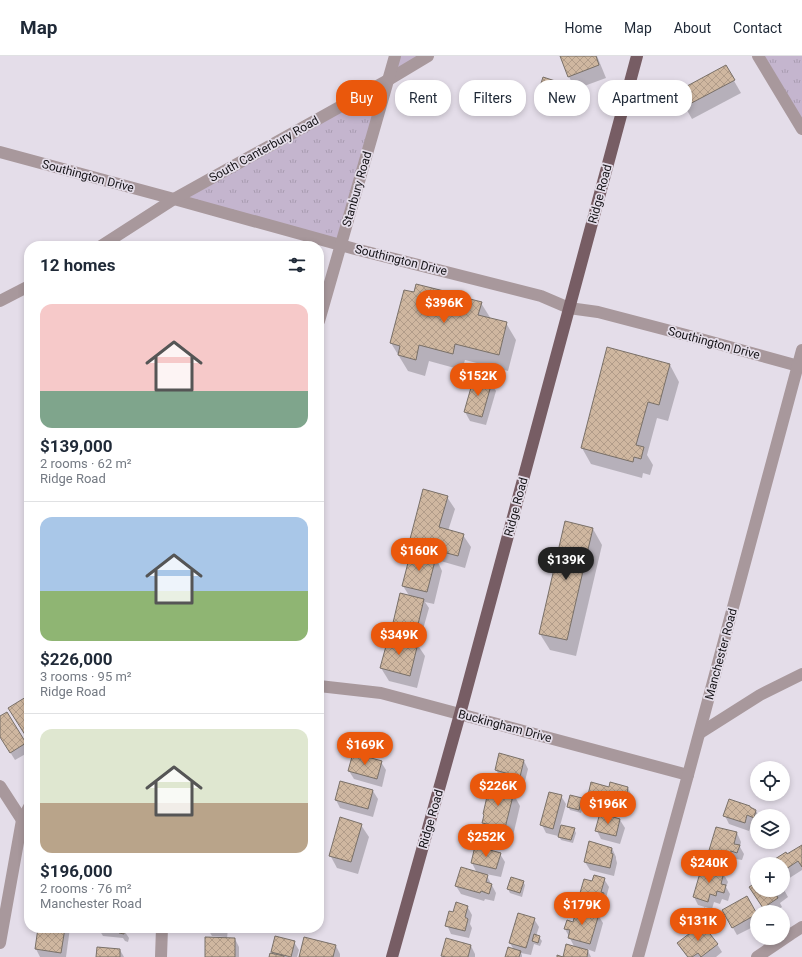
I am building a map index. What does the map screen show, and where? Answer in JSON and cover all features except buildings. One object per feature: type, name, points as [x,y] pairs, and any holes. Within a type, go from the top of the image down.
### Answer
[{"type":"main road","name":"Ridge Road","points":[[392,957],[460,714],[637,56]]},
{"type":"street","name":"Stanbury Road","points":[[324,303],[395,56]]},
{"type":"street","name":"South Canterbury Road","points":[[110,241],[174,199],[388,80],[428,56]]},
{"type":"street","points":[[758,56],[802,129]]},
{"type":"street","name":"Southington Drive","points":[[0,152],[340,245],[541,296],[569,308],[598,312],[800,367]]},
{"type":"street","points":[[0,301],[24,289]]},
{"type":"street","name":"Manchester Road","points":[[638,957],[800,367],[802,350]]},
{"type":"street","points":[[700,734],[760,695],[802,674]]},
{"type":"street","name":"Buckingham Drive","points":[[324,687],[381,693],[688,775]]},
{"type":"street","points":[[0,786],[22,820]]},
{"type":"street","points":[[0,943],[22,820],[24,816]]},
{"type":"street","points":[[757,957],[802,927]]},
{"type":"street","points":[[161,957],[162,933]]},
{"type":"green space","points":[[395,56],[428,56],[388,80]]},
{"type":"green space","points":[[758,56],[802,56],[802,129]]},
{"type":"green space","points":[[336,109],[336,116],[378,116],[340,245],[174,199]]}]
